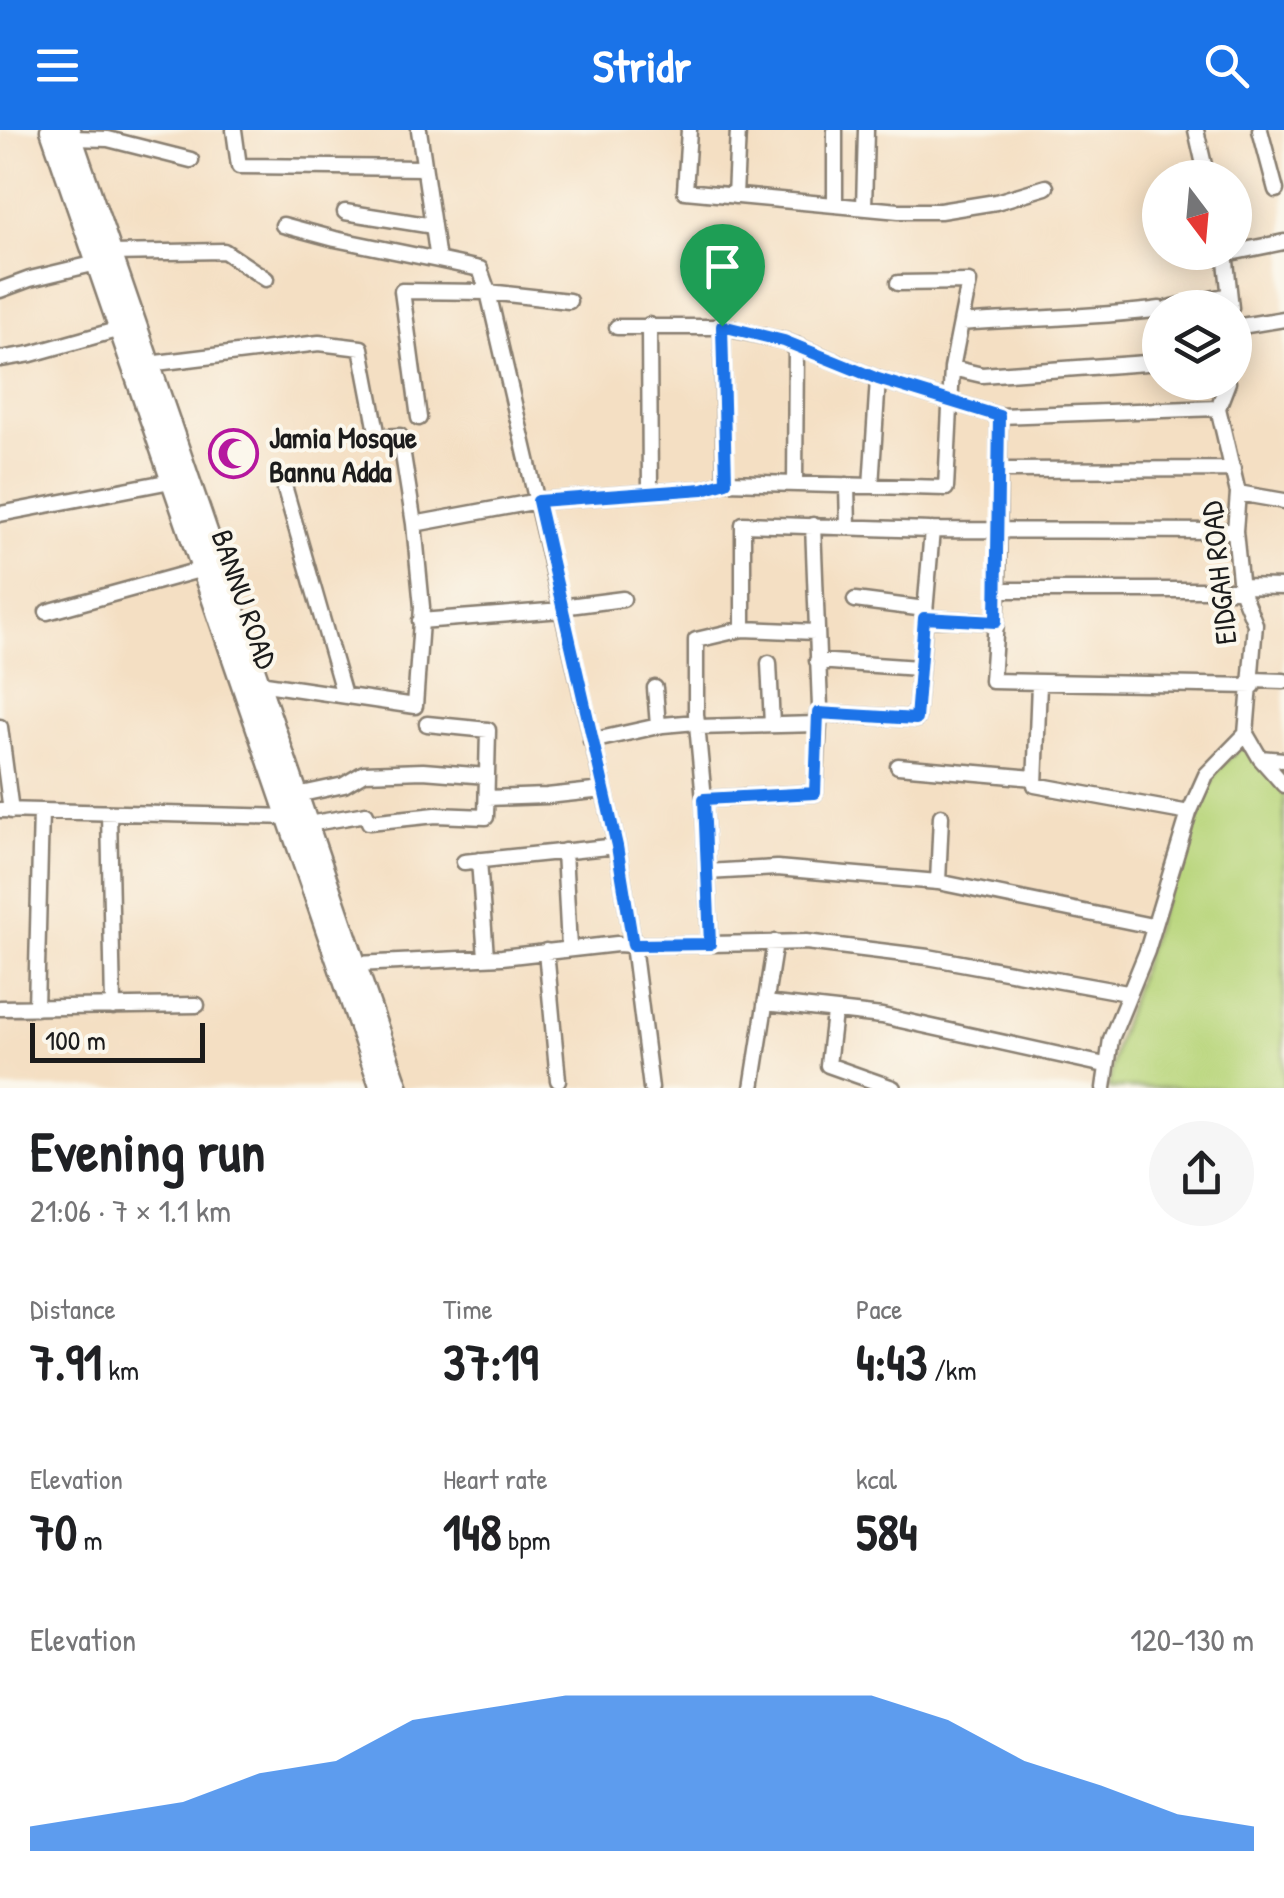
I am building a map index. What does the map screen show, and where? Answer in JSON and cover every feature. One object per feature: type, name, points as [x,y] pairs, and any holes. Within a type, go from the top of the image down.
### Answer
[{"type":"highway","name":"BANNU ROAD","points":[[64,133],[104,258],[148,364],[260,683],[297,795],[299,820],[382,1088]]},
{"type":"highway","name":"BANNU ROAD","points":[[104,258],[120,329],[171,481],[357,964],[398,1088]]},
{"type":"street","points":[[234,130],[239,166],[424,168]]},
{"type":"street","points":[[419,130],[438,260]]},
{"type":"street","points":[[689,130],[685,191],[940,211],[996,202],[1046,187]]},
{"type":"street","points":[[735,196],[738,130]]},
{"type":"street","points":[[835,130],[835,205]]},
{"type":"street","points":[[864,208],[866,130]]},
{"type":"street","points":[[1196,130],[1203,160]]},
{"type":"street","points":[[1260,130],[1276,190]]},
{"type":"street","points":[[64,133],[108,139],[191,160]]},
{"type":"street","points":[[344,212],[433,226]]},
{"type":"street","points":[[284,225],[480,269],[617,846],[650,1088]]},
{"type":"street","points":[[1252,248],[1284,242]]},
{"type":"street","points":[[0,290],[104,258],[224,250],[266,279]]},
{"type":"street","points":[[414,524],[538,501],[703,489],[726,482],[946,488],[952,368],[968,282],[898,282]]},
{"type":"street","points":[[419,418],[402,291],[488,292],[569,300]]},
{"type":"street","points":[[961,323],[1142,311]]},
{"type":"street","points":[[1252,324],[1284,319]]},
{"type":"street","points":[[649,325],[650,492]]},
{"type":"street","points":[[722,326],[726,482]]},
{"type":"street","points":[[617,327],[722,326],[796,345],[878,379],[999,416],[1218,408],[1221,400]]},
{"type":"street","points":[[0,358],[31,354],[120,329]]},
{"type":"street","points":[[148,364],[319,343],[361,348],[378,437],[400,436],[422,607],[415,706],[260,683]]},
{"type":"street","points":[[795,484],[796,345]]},
{"type":"street","points":[[952,368],[982,374],[1142,363]]},
{"type":"street","points":[[871,486],[878,379]]},
{"type":"street","name":"EIDGAH ROAD","points":[[1218,408],[1238,493],[1235,531],[1240,588],[1255,624],[1246,734]]},
{"type":"street","points":[[999,416],[998,590],[992,681],[1284,682]]},
{"type":"street","points":[[1001,470],[1233,469]]},
{"type":"street","points":[[0,514],[171,481]]},
{"type":"street","points":[[847,485],[848,527]]},
{"type":"street","points":[[284,489],[344,696]]},
{"type":"street","points":[[1238,493],[1284,501]]},
{"type":"street","points":[[743,629],[742,524],[999,531],[1235,531]]},
{"type":"street","points":[[704,799],[815,793],[818,718],[813,526]]},
{"type":"street","points":[[591,741],[658,726],[772,725],[818,718],[916,719],[932,530]]},
{"type":"street","points":[[47,612],[203,569]]},
{"type":"street","points":[[998,590],[1284,587]]},
{"type":"street","points":[[420,621],[562,609],[623,599]]},
{"type":"street","points":[[855,600],[996,622]]},
{"type":"street","points":[[710,944],[704,799],[696,725],[696,640],[743,629],[815,632]]},
{"type":"street","points":[[817,661],[918,668]]},
{"type":"street","points":[[770,663],[772,725]]},
{"type":"street","points":[[1039,684],[1035,785],[1189,813]]},
{"type":"street","points":[[654,688],[658,726]]},
{"type":"street","points":[[0,727],[5,810],[299,820],[366,814],[369,822],[436,815],[486,817],[488,730],[427,724]]},
{"type":"street","points":[[1104,1088],[1105,1066],[1127,993],[1147,951],[1189,813],[1206,775],[1246,734],[1260,758],[1284,785]]},
{"type":"street","points":[[1260,758],[1284,760]]},
{"type":"street","points":[[898,766],[1034,778]]},
{"type":"street","points":[[297,795],[344,785],[364,773],[423,770],[487,776]]},
{"type":"street","points":[[486,798],[603,790]]},
{"type":"street","points":[[36,1008],[40,811]]},
{"type":"street","points":[[110,812],[113,1006]]},
{"type":"street","points":[[938,882],[941,816]]},
{"type":"street","points":[[486,958],[472,861],[617,846]]},
{"type":"street","points":[[564,851],[570,948]]},
{"type":"street","points":[[707,872],[777,868],[938,882],[1152,926]]},
{"type":"street","points":[[752,1088],[775,942]]},
{"type":"street","points":[[357,964],[486,958],[570,948],[806,942],[928,958],[1127,993]]},
{"type":"street","points":[[546,951],[558,1080]]},
{"type":"street","points":[[765,1004],[882,1016],[1105,1066]]},
{"type":"street","points":[[0,1008],[198,1005]]},
{"type":"street","points":[[834,1012],[828,1065],[893,1088]]},
{"type":"green space","points":[[1244,743],[1284,792],[1284,1088],[1108,1088],[1116,1044],[1183,842],[1218,769]]},
{"type":"place","name":"Jamia Mosque Bannu Adda","points":[[234,454]]},
{"type":"route","points":[[722,326],[784,341],[878,379],[999,416],[996,622],[924,618],[916,719],[818,713],[815,793],[704,799],[710,944],[633,945],[617,846],[538,501],[703,489],[726,482],[722,326]]}]
